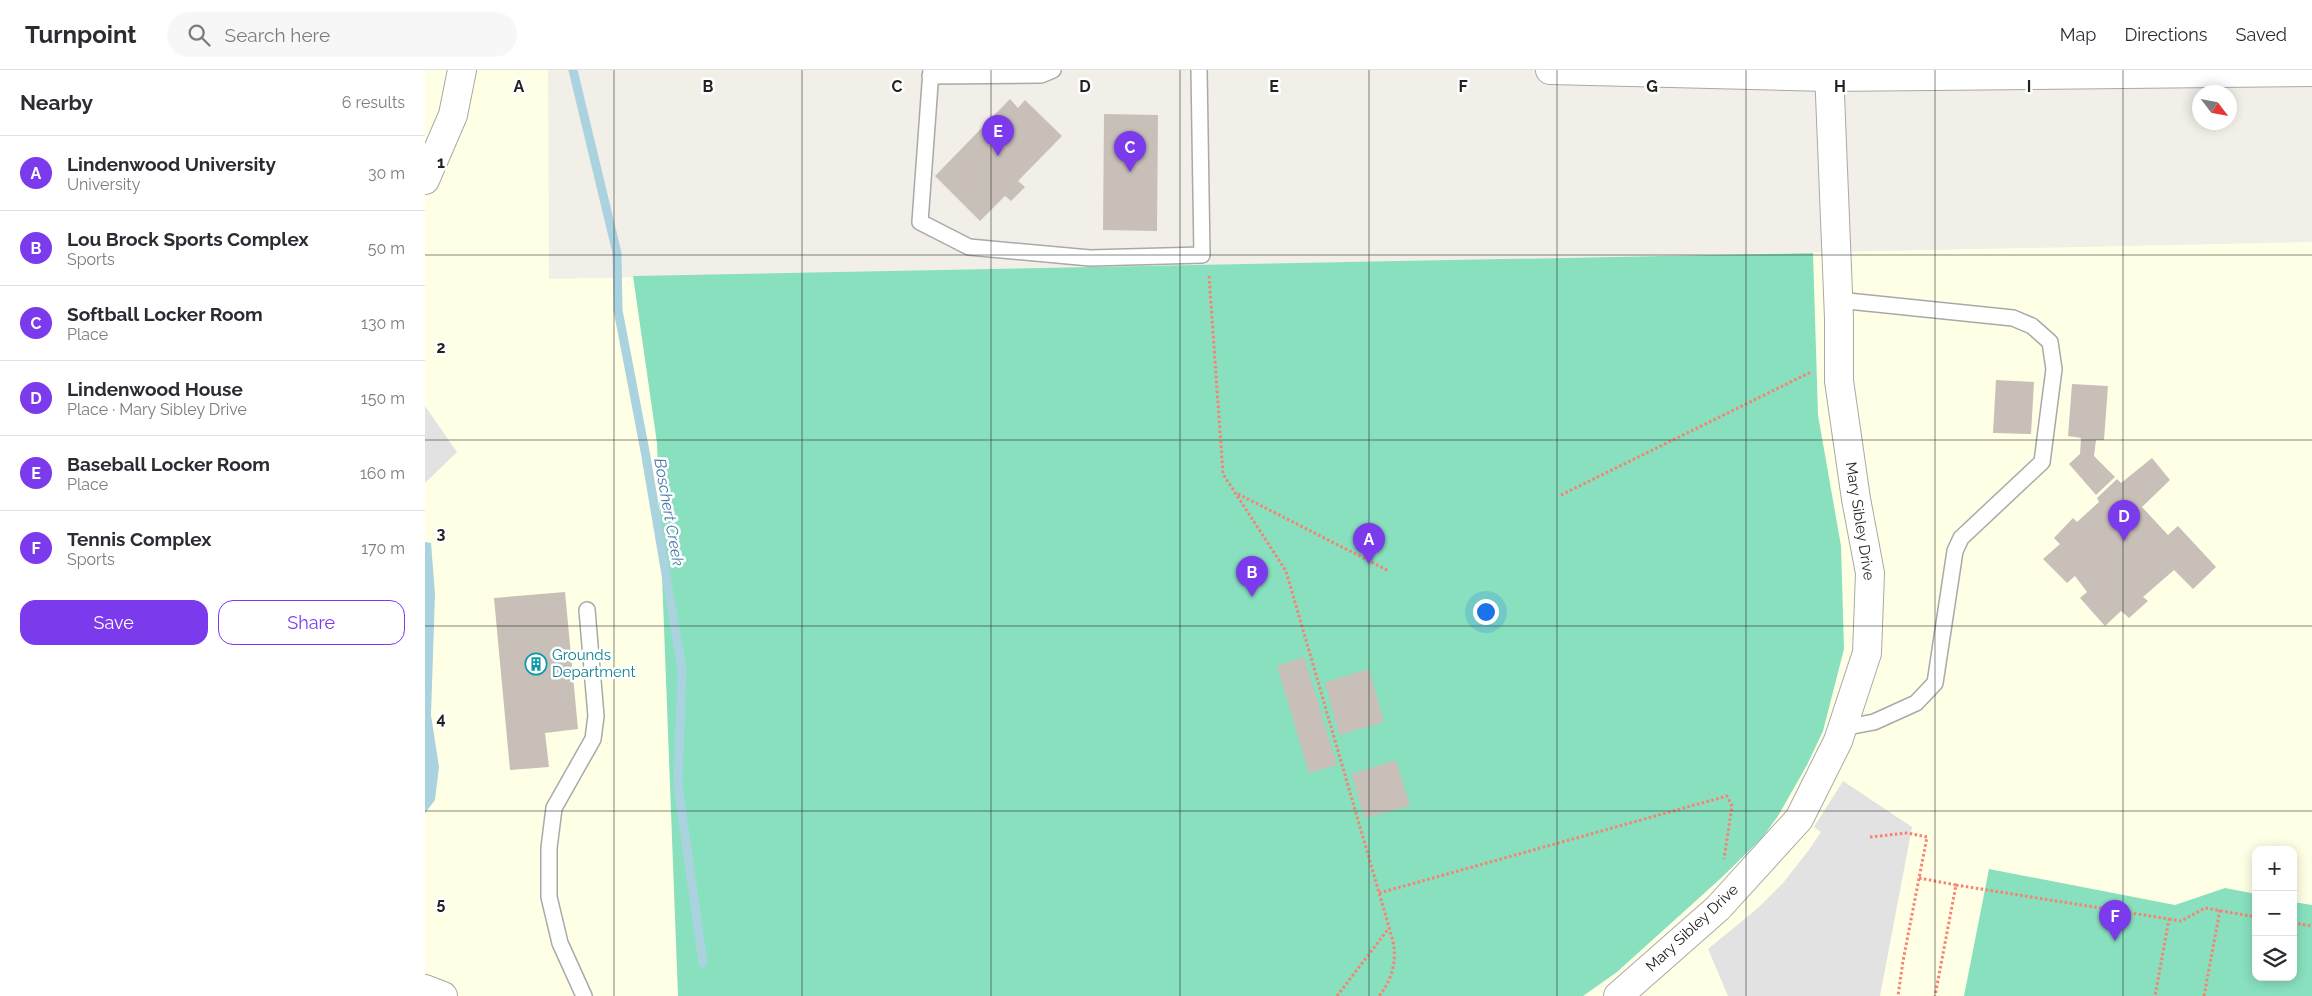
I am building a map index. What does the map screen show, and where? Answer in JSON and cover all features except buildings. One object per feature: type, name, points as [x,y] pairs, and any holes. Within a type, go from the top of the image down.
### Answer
[{"type":"street","points":[[426,178],[453,115],[462,70]]},
{"type":"street","points":[[1550,70],[1829,73],[2312,72]]},
{"type":"street","name":"Mary Sibley Drive","points":[[1618,996],[1718,908],[1799,819],[1842,728],[1867,653],[1870,573],[1856,499],[1839,381],[1838,300],[1829,73]]},
{"type":"street","points":[[425,989],[443,996]]},
{"type":"lane","points":[[1053,70],[1041,75],[930,73],[920,222],[969,247],[1090,258],[1202,255],[1199,70]]},
{"type":"lane","points":[[1838,300],[2013,318],[2032,326],[2050,342],[2054,369],[2042,462],[1961,538],[1955,551],[1935,683],[1916,703],[1874,722],[1842,728]]},
{"type":"lane","points":[[584,996],[569,965],[558,934],[549,897],[549,848],[554,808],[593,739],[596,716],[587,610]]},
{"type":"path","points":[[1209,275],[1223,474],[1237,493],[1286,572],[1395,953],[1389,981],[1379,996]]},
{"type":"path","points":[[1561,495],[1816,369]]},
{"type":"path","points":[[1237,493],[1389,571]]},
{"type":"path","points":[[1379,893],[1727,796],[1732,806],[1723,861]]},
{"type":"path","points":[[1870,837],[1907,833],[1927,837],[1903,961],[1899,996]]},
{"type":"path","points":[[1919,878],[2181,921],[2205,908],[2252,916]]},
{"type":"path","points":[[1935,996],[1956,885]]},
{"type":"path","points":[[2204,996],[2220,910]]},
{"type":"path","points":[[2155,996],[2169,919]]},
{"type":"path","points":[[2297,924],[2312,926]]},
{"type":"path","points":[[1337,996],[1389,927]]},
{"type":"shaded area","points":[[425,70],[548,70],[549,279],[2312,242],[2312,996],[425,996]]},
{"type":"shaded area","points":[[425,406],[457,452],[425,483]]},
{"type":"shaded area","points":[[1843,781],[1912,827],[1880,996],[1728,996],[1708,949],[1758,908],[1783,883],[1821,832],[1814,827]]},
{"type":"green space","points":[[1813,253],[1818,415],[1841,546],[1844,649],[1823,731],[1807,765],[1778,816],[1762,838],[1720,879],[1617,972],[1583,996],[678,996],[657,443],[633,276]]},
{"type":"green space","points":[[1989,869],[2175,905],[2225,888],[2252,893],[2252,981],[2297,981],[2297,903],[2312,905],[2312,996],[1964,996]]},
{"type":"water","points":[[425,542],[431,543],[435,594],[431,715],[439,767],[435,800],[425,813]]},
{"type":"waterway","name":"Boschert Creek","points":[[573,70],[617,253],[618,310],[645,451],[682,669],[678,785],[703,963]]},
{"type":"place","name":"Baseball Locker Room","points":[[998,156]]},
{"type":"place","name":"Softball Locker Room","points":[[1130,172]]},
{"type":"place","name":"Lindenwood House","points":[[2124,541]]},
{"type":"place","name":"Lindenwood University","points":[[1369,564]]},
{"type":"place","name":"Lou Brock Sports Complex","points":[[1252,597]]},
{"type":"place","name":"Grounds Department","points":[[536,664]]},
{"type":"place","name":"Tennis Complex","points":[[2115,941]]}]
